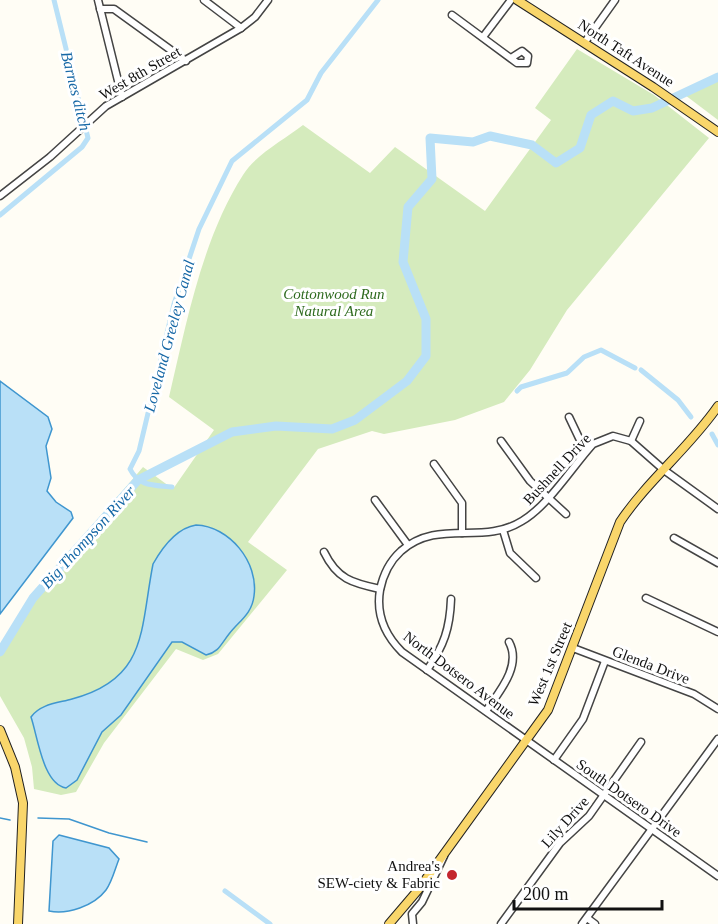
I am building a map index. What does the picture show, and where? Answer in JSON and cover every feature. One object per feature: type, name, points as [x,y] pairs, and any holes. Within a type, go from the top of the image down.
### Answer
[{"type":"main road","name":"North Taft Avenue","points":[[518,0],[680,104],[718,132]]},
{"type":"main road","name":"West 1st Street","points":[[389,924],[548,710],[620,522],[633,503],[718,406]]},
{"type":"main road","points":[[0,730],[15,767],[22,803],[18,924]]},
{"type":"street","points":[[98,0],[122,97]]},
{"type":"street","points":[[204,0],[241,28]]},
{"type":"street","name":"West 8th Street","points":[[1,194],[50,157],[92,118],[122,97],[241,28],[255,17],[268,0]]},
{"type":"street","points":[[483,37],[511,0]]},
{"type":"street","points":[[585,42],[615,0]]},
{"type":"street","points":[[100,9],[114,9],[186,61]]},
{"type":"street","points":[[452,15],[511,58]]},
{"type":"street","points":[[569,417],[579,438],[589,448]]},
{"type":"street","points":[[640,421],[631,441],[664,470],[718,509]]},
{"type":"street","name":"Bushnell Drive","points":[[380,589],[384,575],[395,556],[408,545],[433,533],[503,530],[524,520],[548,497],[597,441],[609,437],[631,441]]},
{"type":"street","points":[[501,441],[530,481],[566,514]]},
{"type":"street","points":[[434,464],[462,503],[462,533]]},
{"type":"street","points":[[375,500],[408,545]]},
{"type":"street","points":[[503,530],[510,553],[536,578]]},
{"type":"street","points":[[674,538],[718,563]]},
{"type":"street","points":[[324,552],[331,567],[338,574],[355,583],[380,589]]},
{"type":"street","name":"North Dotsero Avenue","points":[[380,589],[381,616],[390,639],[402,652],[526,740]]},
{"type":"street","points":[[646,598],[718,632]]},
{"type":"street","points":[[427,670],[441,649],[449,629],[451,599]]},
{"type":"street","points":[[486,711],[502,688],[514,661],[509,642]]},
{"type":"street","name":"Glenda Drive","points":[[573,648],[694,694],[718,709]]},
{"type":"street","points":[[554,760],[583,719],[605,661]]},
{"type":"street","points":[[582,924],[654,830],[718,739]]},
{"type":"street","name":"South Dotsero Drive","points":[[526,740],[718,876]]},
{"type":"street","name":"Lily Drive","points":[[501,924],[560,843],[589,816],[641,742]]},
{"type":"street","points":[[413,924],[412,914],[441,866],[446,850]]},
{"type":"street","points":[[587,918],[596,924]]},
{"type":"green space","name":"Cottonwood Run Natural Area","points":[[577,49],[654,95],[709,138],[567,310],[530,370],[504,402],[455,420],[384,434],[372,431],[318,449],[248,542],[287,570],[218,654],[203,660],[176,649],[104,743],[76,792],[61,795],[34,789],[32,767],[24,738],[0,696],[0,644],[5,644],[30,600],[143,467],[173,489],[214,430],[169,397],[189,312],[206,254],[229,200],[243,175],[255,160],[303,125],[370,173],[395,147],[485,211],[551,120],[535,108]]},
{"type":"green space","points":[[718,80],[718,120],[685,95]]},
{"type":"water","points":[[0,381],[48,417],[52,429],[46,446],[51,478],[47,491],[56,502],[71,512],[73,518],[0,614]]},
{"type":"water","points":[[196,525],[220,532],[239,548],[247,559],[254,583],[251,608],[219,647],[210,654],[206,655],[182,642],[172,642],[121,715],[102,732],[77,780],[66,788],[58,785],[42,759],[31,717],[39,709],[97,690],[115,679],[128,665],[142,630],[153,564],[176,534]]},
{"type":"water","points":[[59,835],[109,848],[119,859],[110,883],[101,896],[87,905],[64,912],[49,911],[53,841]]},
{"type":"waterway","name":"Barnes ditch","points":[[0,215],[82,147],[88,138],[54,0]]},
{"type":"waterway","name":"Loveland Greeley Canal","points":[[172,487],[142,482],[130,469],[139,451],[174,304],[199,229],[232,161],[307,100],[321,73],[378,0]]},
{"type":"waterway","name":"Big Thompson River","points":[[0,652],[33,598],[138,480],[232,432],[276,426],[332,429],[355,420],[407,381],[426,356],[426,319],[403,262],[408,207],[432,179],[430,138],[473,142],[490,136],[532,145],[556,163],[580,148],[591,115],[613,101],[633,111],[652,108],[718,77]]},
{"type":"waterway","points":[[517,391],[521,387],[567,373],[584,357],[601,350],[635,368]]},
{"type":"waterway","points":[[641,370],[678,400],[691,417]]},
{"type":"waterway","points":[[712,434],[718,445]]},
{"type":"waterway","points":[[0,818],[10,820]]},
{"type":"waterway","points":[[38,818],[69,819],[109,833],[147,842]]},
{"type":"waterway","points":[[225,891],[270,924]]},
{"type":"place","name":"Andrea's SEW-ciety & Fabric","points":[[452,875]]}]
